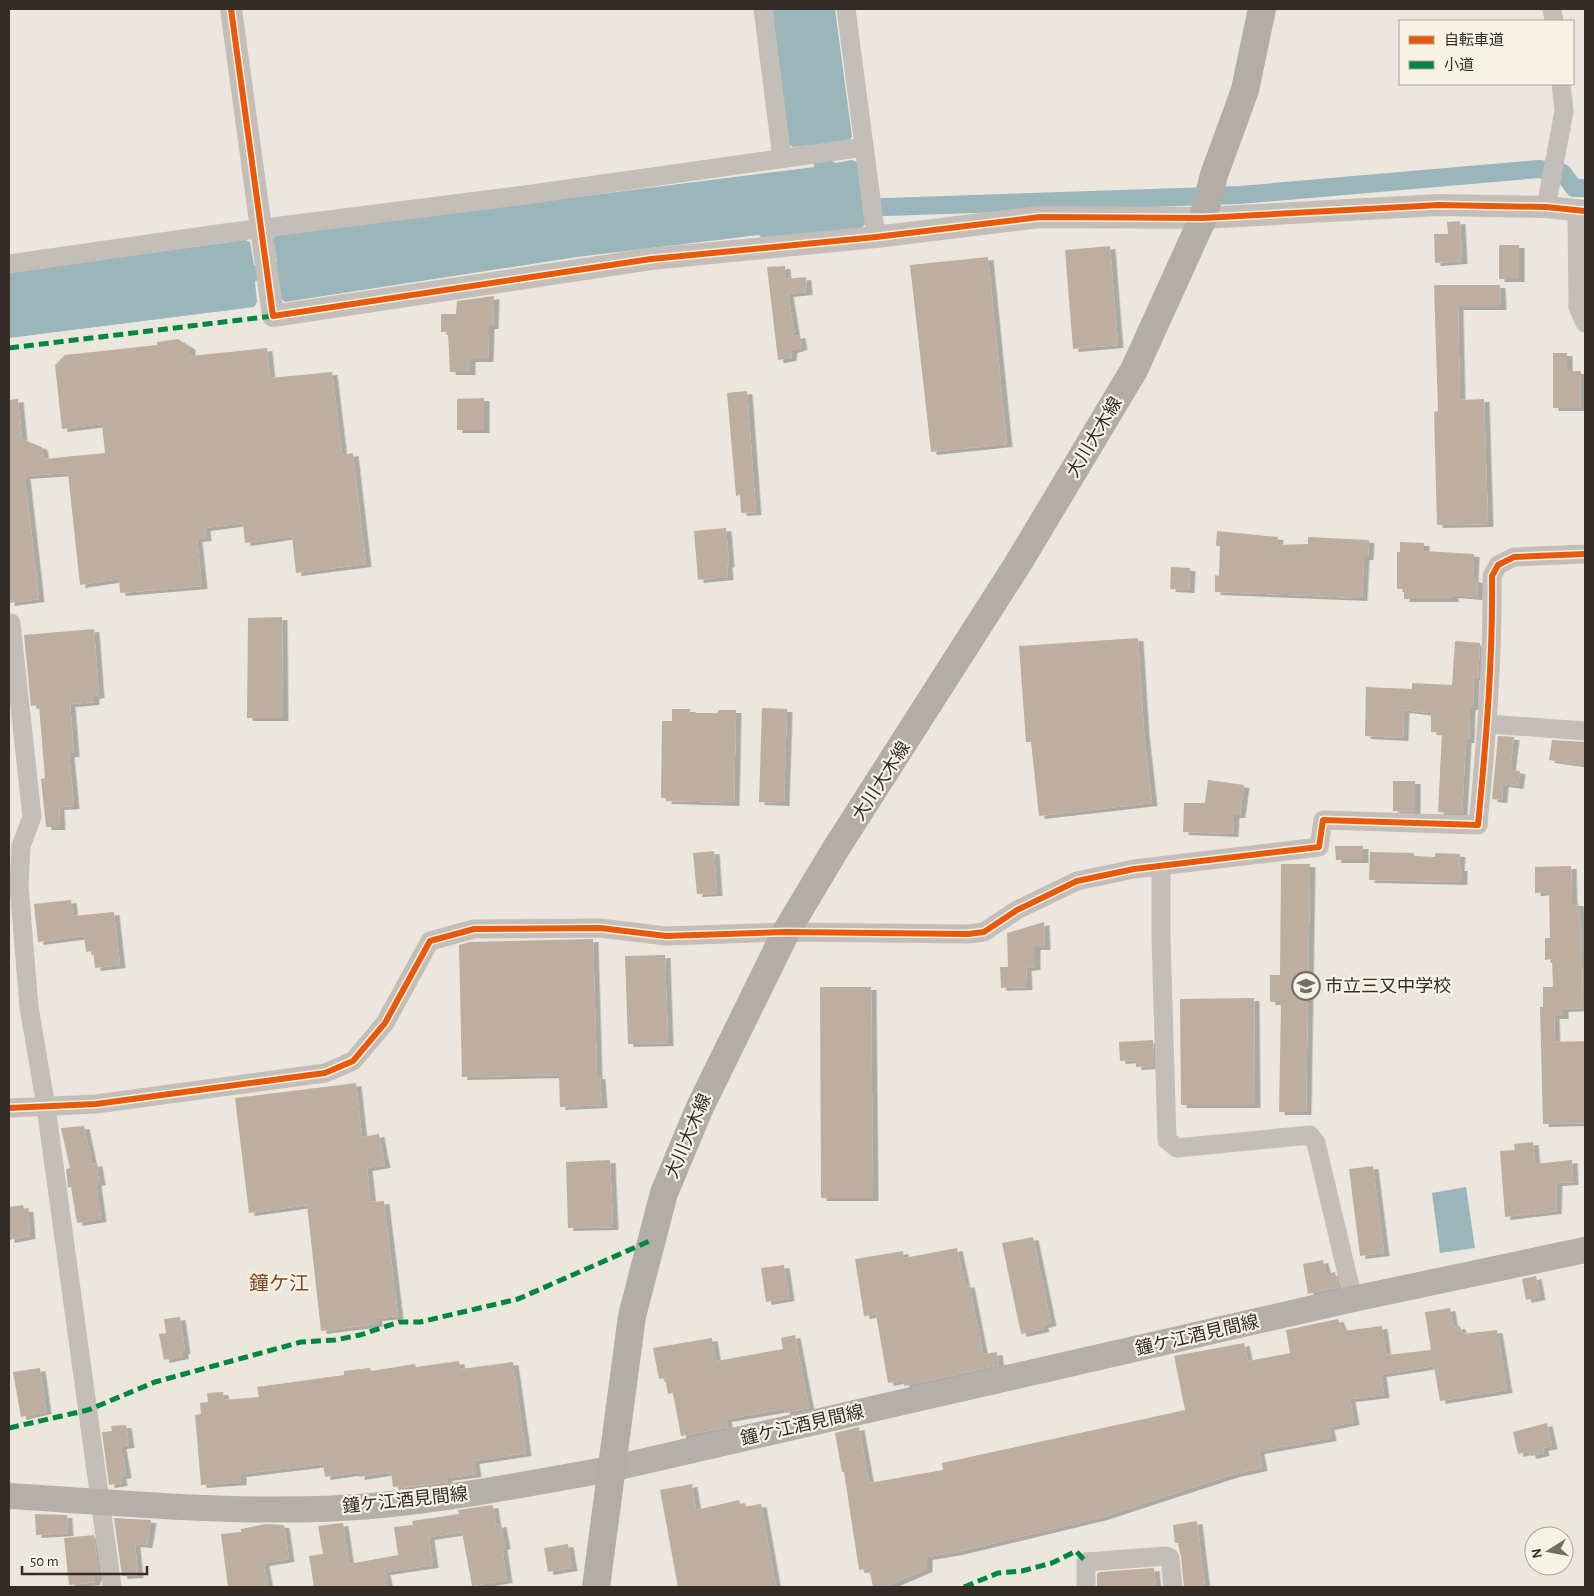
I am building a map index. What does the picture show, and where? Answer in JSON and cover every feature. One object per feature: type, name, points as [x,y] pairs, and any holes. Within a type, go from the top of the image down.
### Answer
[{"type":"main road","name":"大川大木線","points":[[596,1587],[610,1469],[632,1316],[664,1193],[700,1106],[786,932],[1014,570],[1134,370],[1203,214],[1214,175],[1245,90],[1262,9]]},
{"type":"main road","name":"鐘ケ江酒見間線","points":[[9,1496],[281,1510],[370,1506],[478,1492],[610,1469],[1353,1299],[1585,1250]]},
{"type":"street","points":[[231,9],[273,316],[651,259],[876,232],[1040,217],[1203,214],[1439,205],[1546,207],[1581,211],[1578,307],[1585,323]]},
{"type":"street","points":[[763,9],[786,157]]},
{"type":"street","points":[[846,9],[859,147],[870,192],[876,232]]},
{"type":"street","points":[[1546,207],[1564,111],[1561,85]]},
{"type":"street","points":[[9,264],[226,233],[261,235],[859,147]]},
{"type":"street","points":[[9,1108],[96,1104],[325,1073],[353,1061],[385,1023],[430,941],[474,929],[600,928],[666,936],[786,932],[968,934],[984,932],[1017,910],[1077,881],[1161,866],[1319,847],[1324,820],[1478,825],[1492,662],[1492,576],[1498,566],[1514,557],[1585,554]]},
{"type":"street","points":[[11,623],[32,817],[21,846],[14,886],[17,964],[29,1007],[46,1107],[112,1587]]},
{"type":"street","points":[[1488,724],[1585,731]]},
{"type":"street","points":[[1161,866],[1161,937],[1167,1140],[1177,1148],[1310,1135],[1316,1143],[1353,1299]]},
{"type":"street","points":[[1086,1587],[1086,1562],[1166,1556],[1170,1558],[1173,1587]]},
{"type":"water","points":[[771,9],[835,9],[852,137],[849,140],[830,143],[832,161],[836,163],[852,160],[857,162],[866,223],[860,230],[763,239],[759,235],[577,257],[285,302],[281,299],[278,279],[255,281],[257,302],[254,307],[9,338],[9,272],[245,240],[250,242],[254,265],[277,262],[273,238],[276,235],[814,167],[813,145],[793,147],[789,145]]},
{"type":"water","points":[[1466,1187],[1475,1248],[1440,1253],[1432,1193]]},
{"type":"building","points":[[1460,221],[1462,261],[1435,263],[1434,234],[1448,234],[1447,222]]},
{"type":"building","points":[[1499,245],[1519,245],[1519,279],[1499,279]]},
{"type":"building","points":[[1110,246],[1118,345],[1073,349],[1065,250]]},
{"type":"building","points":[[988,257],[1007,444],[931,452],[910,265]]},
{"type":"building","points":[[785,266],[786,279],[806,277],[807,292],[788,294],[795,336],[800,335],[802,347],[792,350],[791,358],[778,360],[767,267]]},
{"type":"building","points":[[1434,285],[1500,285],[1501,307],[1458,307],[1460,400],[1484,399],[1488,524],[1437,525],[1434,412],[1438,411]]},
{"type":"building","points":[[494,296],[493,326],[489,326],[488,359],[470,359],[470,372],[450,372],[448,332],[441,332],[441,314],[456,314],[457,301]]},
{"type":"building","points":[[178,339],[190,347],[190,356],[267,348],[270,378],[332,372],[342,455],[353,453],[366,564],[296,573],[292,536],[245,543],[243,523],[205,528],[206,538],[197,539],[202,586],[120,593],[119,579],[80,585],[68,473],[25,476],[39,599],[9,603],[9,400],[18,399],[22,439],[42,447],[44,459],[105,453],[102,424],[62,429],[55,365],[65,355],[157,345],[157,342]]},
{"type":"building","points":[[1553,353],[1567,353],[1567,371],[1581,371],[1580,408],[1553,408]]},
{"type":"building","points":[[747,391],[756,512],[741,513],[740,495],[736,496],[727,393]]},
{"type":"building","points":[[484,398],[484,430],[457,430],[457,399]]},
{"type":"building","points":[[726,528],[729,564],[727,565],[728,577],[698,580],[694,531]]},
{"type":"building","points":[[1217,531],[1278,537],[1277,545],[1308,544],[1308,537],[1369,540],[1368,557],[1364,557],[1362,598],[1215,592],[1215,575],[1219,576],[1220,546],[1216,546]]},
{"type":"building","points":[[1400,542],[1424,543],[1424,551],[1474,554],[1473,579],[1478,580],[1477,597],[1453,595],[1453,599],[1404,599],[1404,589],[1397,589],[1397,552],[1400,552]]},
{"type":"building","points":[[1171,567],[1190,568],[1189,590],[1170,589]]},
{"type":"building","points":[[282,617],[283,718],[247,718],[248,618]]},
{"type":"building","points":[[94,629],[99,695],[94,696],[94,702],[70,704],[74,754],[69,754],[74,806],[59,807],[60,827],[46,827],[41,779],[45,778],[39,705],[31,706],[24,635]]},
{"type":"building","points":[[1138,638],[1144,733],[1152,803],[1039,816],[1031,742],[1026,742],[1019,646]]},
{"type":"building","points":[[1455,641],[1480,643],[1478,678],[1474,677],[1473,707],[1470,707],[1469,740],[1466,740],[1462,813],[1438,812],[1442,733],[1431,732],[1431,713],[1404,710],[1403,738],[1365,736],[1366,687],[1412,689],[1412,683],[1452,685]]},
{"type":"building","points":[[762,708],[787,709],[784,803],[759,802]]},
{"type":"building","points":[[672,709],[690,709],[690,713],[718,713],[718,710],[736,710],[734,803],[666,801],[666,798],[661,798],[662,721],[672,721]]},
{"type":"building","points":[[1498,736],[1514,737],[1510,770],[1520,771],[1518,786],[1503,784],[1502,800],[1492,799]]},
{"type":"building","points":[[1552,740],[1585,742],[1585,765],[1549,760]]},
{"type":"building","points":[[1208,780],[1244,785],[1240,815],[1234,815],[1233,834],[1183,832],[1184,803],[1205,803]]},
{"type":"building","points":[[1393,781],[1415,781],[1415,812],[1393,811]]},
{"type":"building","points":[[1335,846],[1363,846],[1363,860],[1336,860]]},
{"type":"building","points":[[714,851],[717,893],[697,894],[693,853]]},
{"type":"building","points":[[1370,852],[1414,853],[1414,856],[1435,857],[1435,853],[1460,854],[1459,868],[1462,868],[1462,882],[1369,880]]},
{"type":"building","points":[[1281,864],[1310,864],[1306,1112],[1279,1112],[1281,1002],[1270,1002],[1270,975],[1280,975]]},
{"type":"building","points":[[1571,866],[1572,903],[1578,903],[1581,926],[1583,1008],[1563,1009],[1563,1016],[1554,1016],[1555,1042],[1585,1041],[1585,1123],[1543,1124],[1540,1007],[1543,1007],[1543,987],[1553,987],[1552,959],[1545,960],[1545,938],[1550,938],[1549,892],[1535,893],[1535,867]]},
{"type":"building","points":[[71,900],[73,916],[114,912],[120,965],[95,968],[93,951],[86,952],[84,936],[38,942],[34,904]]},
{"type":"building","points":[[1044,922],[1045,947],[1035,947],[1035,967],[1026,968],[1027,987],[1001,988],[1000,967],[1008,967],[1007,933]]},
{"type":"building","points":[[593,939],[597,1076],[600,1076],[602,1105],[560,1107],[559,1075],[462,1077],[459,945],[470,942]]},
{"type":"building","points":[[665,955],[668,1043],[628,1044],[625,956]]},
{"type":"building","points":[[820,987],[871,987],[873,1198],[821,1198]]},
{"type":"building","points":[[1254,998],[1255,1105],[1181,1105],[1180,999]]},
{"type":"building","points":[[1153,1040],[1154,1066],[1136,1067],[1136,1060],[1120,1061],[1119,1042]]},
{"type":"building","points":[[356,1083],[362,1137],[379,1134],[385,1165],[367,1168],[371,1202],[384,1201],[398,1316],[377,1318],[377,1324],[321,1331],[307,1205],[249,1213],[235,1098]]},
{"type":"building","points":[[84,1126],[92,1164],[97,1163],[100,1182],[96,1183],[101,1219],[77,1223],[71,1187],[68,1188],[66,1169],[70,1168],[61,1128]]},
{"type":"building","points":[[1533,1142],[1535,1164],[1572,1160],[1573,1182],[1557,1183],[1556,1211],[1505,1217],[1500,1151],[1515,1150],[1514,1144]]},
{"type":"building","points":[[610,1160],[613,1227],[568,1228],[566,1162]]},
{"type":"building","points":[[1373,1166],[1384,1253],[1360,1256],[1349,1169]]},
{"type":"building","points":[[23,1205],[24,1209],[28,1209],[30,1236],[9,1240],[9,1207]]},
{"type":"building","points":[[1033,1237],[1051,1323],[1043,1325],[1044,1329],[1021,1334],[1002,1243]]},
{"type":"building","points":[[957,1248],[965,1285],[969,1284],[983,1354],[997,1352],[999,1365],[904,1386],[903,1380],[888,1383],[876,1314],[864,1316],[855,1259],[903,1251],[904,1258]]},
{"type":"building","points":[[1323,1260],[1326,1274],[1335,1272],[1339,1287],[1308,1294],[1303,1264]]},
{"type":"building","points":[[784,1265],[789,1298],[766,1302],[761,1268]]},
{"type":"building","points":[[1536,1276],[1540,1297],[1526,1300],[1522,1279]]},
{"type":"building","points":[[1450,1308],[1453,1327],[1460,1326],[1462,1334],[1497,1330],[1507,1390],[1440,1401],[1434,1366],[1381,1374],[1384,1395],[1350,1399],[1354,1422],[1329,1427],[1331,1438],[1259,1451],[1262,1468],[1234,1474],[1102,1517],[957,1552],[927,1557],[927,1569],[885,1587],[873,1587],[869,1569],[859,1570],[844,1472],[842,1472],[835,1433],[859,1427],[869,1483],[943,1470],[942,1463],[1185,1410],[1174,1356],[1244,1343],[1248,1361],[1290,1353],[1286,1330],[1338,1319],[1343,1331],[1382,1326],[1386,1355],[1431,1350],[1425,1312]]},
{"type":"building","points":[[180,1317],[185,1351],[183,1351],[183,1356],[164,1360],[159,1334],[166,1333],[164,1319]]},
{"type":"building","points":[[795,1335],[809,1408],[785,1413],[784,1409],[726,1419],[728,1427],[681,1436],[673,1393],[668,1394],[665,1378],[659,1379],[653,1348],[712,1338],[716,1361],[783,1349],[781,1338]]},
{"type":"building","points":[[459,1361],[460,1369],[513,1362],[526,1453],[474,1461],[476,1474],[447,1478],[448,1482],[401,1488],[401,1486],[393,1487],[391,1472],[359,1477],[359,1472],[325,1477],[323,1464],[241,1474],[241,1482],[201,1485],[195,1415],[201,1414],[200,1403],[208,1402],[207,1393],[223,1392],[224,1400],[259,1397],[257,1387],[344,1375],[344,1371],[370,1368],[371,1371],[415,1364],[416,1367]]},
{"type":"building","points":[[40,1368],[46,1411],[21,1417],[13,1372]]},
{"type":"building","points":[[1547,1423],[1552,1446],[1543,1448],[1544,1453],[1531,1456],[1529,1451],[1518,1454],[1513,1432]]},
{"type":"building","points":[[126,1425],[129,1445],[121,1446],[126,1475],[121,1476],[122,1483],[109,1485],[102,1432],[112,1431],[111,1426]]},
{"type":"building","points":[[692,1484],[696,1510],[739,1500],[742,1507],[761,1504],[776,1587],[678,1587],[660,1490]]},
{"type":"building","points":[[493,1505],[496,1525],[501,1524],[505,1546],[502,1547],[507,1580],[472,1586],[462,1532],[429,1537],[433,1565],[385,1572],[388,1587],[314,1587],[309,1556],[323,1554],[318,1526],[343,1523],[349,1564],[398,1555],[394,1527],[413,1525],[412,1521],[459,1514],[458,1510]]},
{"type":"building","points":[[35,1514],[67,1515],[68,1533],[36,1535]]},
{"type":"building","points":[[114,1518],[151,1520],[147,1545],[135,1544],[138,1575],[122,1576]]},
{"type":"building","points":[[1197,1521],[1205,1587],[1184,1587],[1181,1557],[1178,1543],[1175,1543],[1173,1525]]},
{"type":"building","points":[[266,1524],[284,1525],[289,1559],[264,1563],[268,1587],[228,1587],[221,1534],[241,1532],[241,1529]]},
{"type":"building","points":[[94,1535],[99,1578],[95,1578],[95,1582],[69,1585],[64,1538]]},
{"type":"building","points":[[568,1544],[572,1568],[548,1572],[544,1548]]},
{"type":"building","points":[[1154,1568],[1156,1587],[1097,1587],[1097,1574],[1100,1572]]},
{"type":"waterway","points":[[857,208],[1240,195],[1539,169],[1563,173],[1574,188],[1585,188]]},
{"type":"marked path","points":[[9,348],[273,316]]},
{"type":"marked path","points":[[9,1428],[88,1410],[155,1382],[301,1342],[335,1340],[360,1335],[399,1322],[420,1322],[518,1299],[652,1240]]},
{"type":"marked path","points":[[964,1587],[998,1573],[1022,1571],[1052,1563],[1076,1551],[1086,1562]]},
{"type":"cycle path","points":[[231,9],[273,316],[651,259],[876,237],[1040,217],[1203,218],[1439,205],[1546,207],[1585,211]]},
{"type":"cycle path","points":[[9,1108],[96,1104],[325,1073],[353,1061],[385,1023],[430,941],[474,929],[600,928],[666,936],[786,932],[968,934],[984,932],[1017,910],[1077,881],[1134,869],[1319,847],[1323,820],[1478,825],[1488,701],[1492,576],[1498,565],[1514,557],[1585,554]]},
{"type":"place","name":"市立三又中学校","points":[[1306,986]]},
{"type":"district","name":"鐘ケ江","points":[[279,1283]]}]
